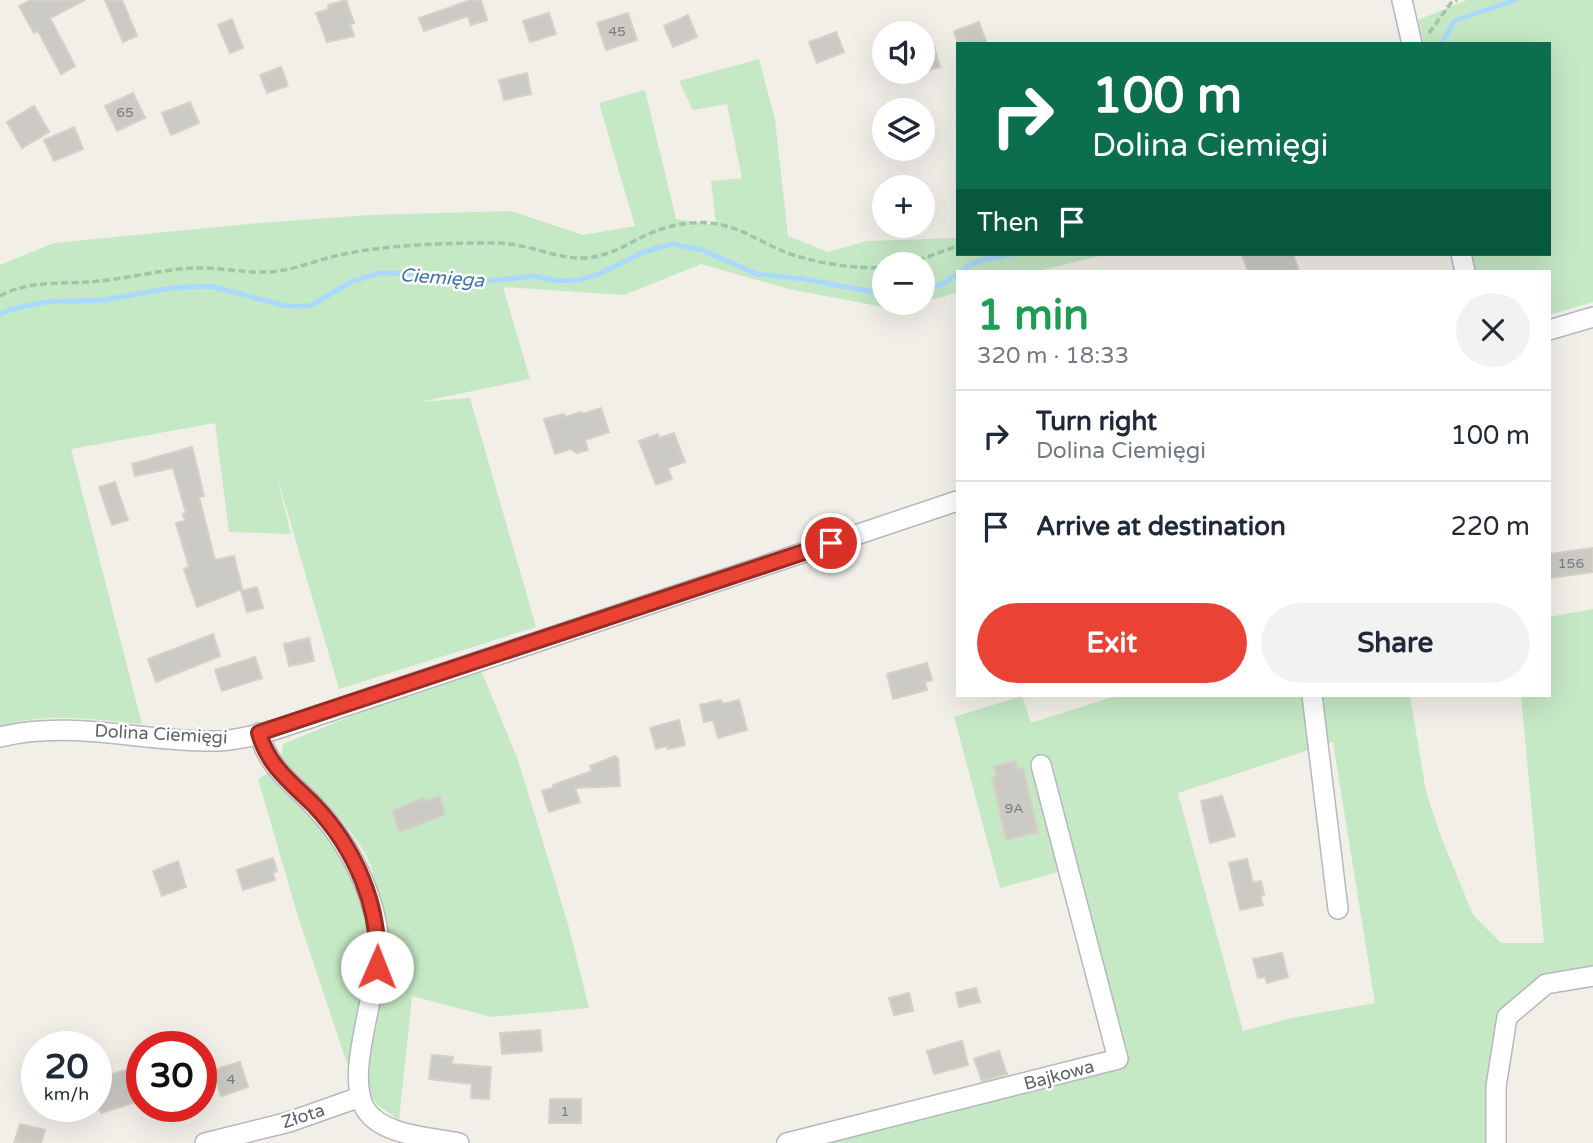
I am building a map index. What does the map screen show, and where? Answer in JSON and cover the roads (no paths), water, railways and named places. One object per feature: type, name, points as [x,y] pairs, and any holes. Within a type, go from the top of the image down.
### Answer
[{"type":"street","points":[[1402,0],[1416,40]]},
{"type":"street","points":[[1551,329],[1593,317]]},
{"type":"street","name":"Dolina Ciemięgi","points":[[0,737],[62,729],[211,741],[259,733],[956,501]]},
{"type":"street","points":[[1312,697],[1338,909]]},
{"type":"street","points":[[259,733],[269,760],[315,807],[346,848],[362,880],[376,920],[377,967],[357,1070],[360,1097],[369,1114],[386,1126],[459,1143]]},
{"type":"street","name":"Bajkowa","points":[[787,1143],[1118,1059],[1041,765]]},
{"type":"street","points":[[1496,1143],[1496,1087],[1507,1017],[1546,984],[1593,975]]},
{"type":"street","name":"Złota","points":[[205,1143],[289,1122],[360,1097]]},
{"type":"waterway","name":"Ciemięga","points":[[1443,42],[1454,21],[1515,0]]},
{"type":"waterway","name":"Ciemięga","points":[[0,314],[44,302],[104,300],[172,288],[210,286],[286,306],[310,306],[353,281],[381,273],[489,281],[534,276],[557,281],[579,280],[599,274],[644,252],[672,244],[702,250],[757,274],[804,279],[872,292]]},
{"type":"waterway","name":"Ciemięga","points":[[963,270],[986,259],[1000,256]]},
{"type":"waterway","name":"Ciemięga","points":[[935,287],[956,275]]}]
